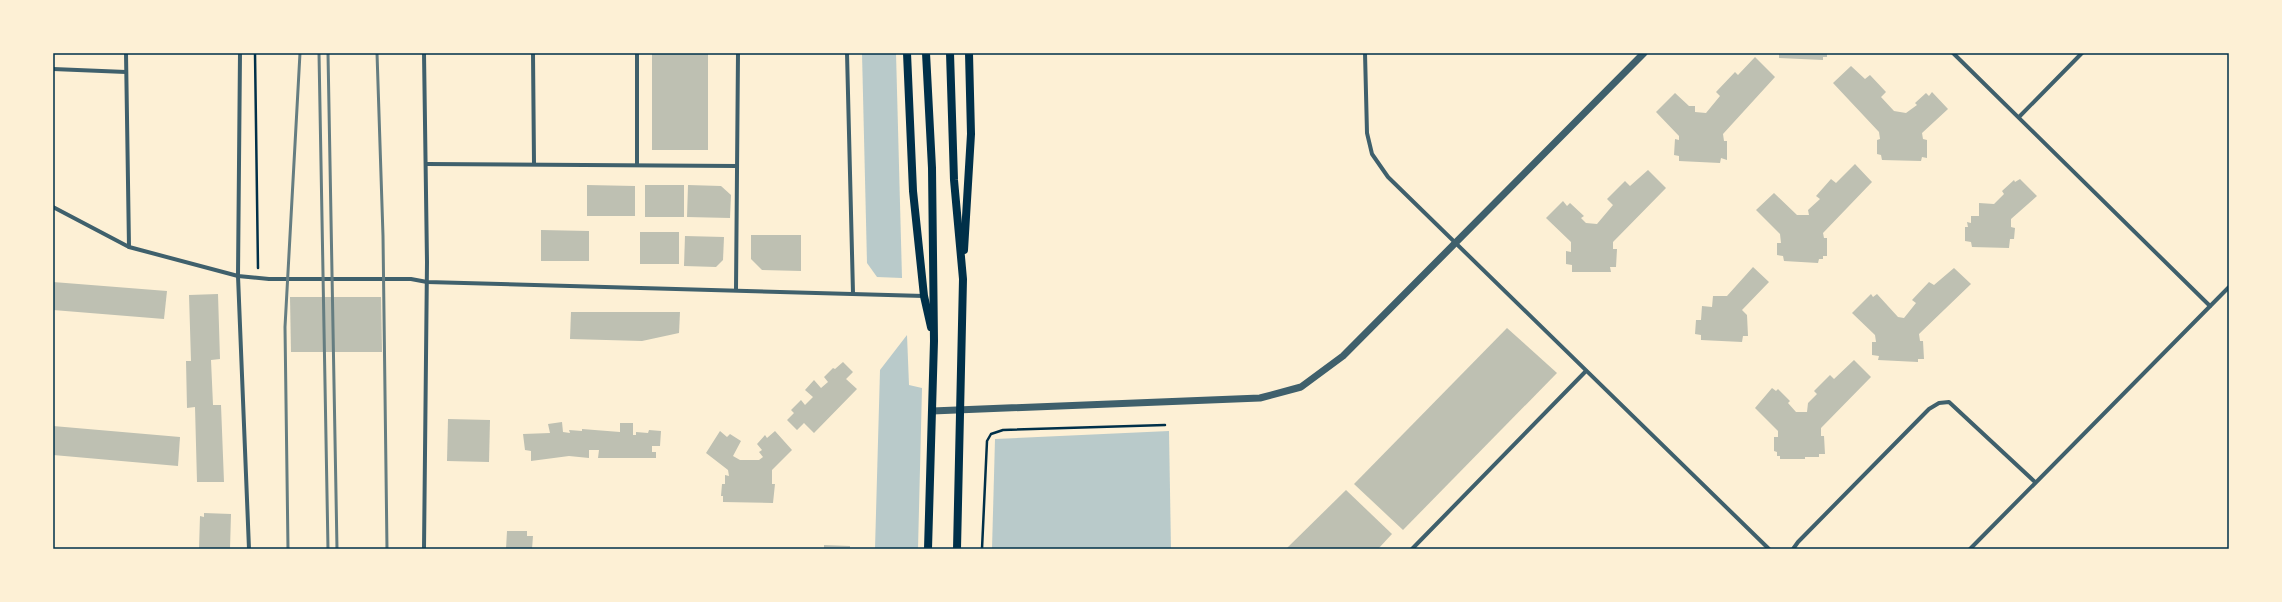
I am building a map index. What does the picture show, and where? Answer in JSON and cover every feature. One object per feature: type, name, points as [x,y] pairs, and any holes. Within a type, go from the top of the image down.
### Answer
[{"type":"main road","points":[[907,53],[913,191],[924,296],[934,341]]},
{"type":"main road","points":[[926,53],[932,168],[934,341],[928,549]]},
{"type":"main road","points":[[950,53],[954,180],[963,279]]},
{"type":"main road","points":[[958,549],[963,279],[971,134],[969,53]]},
{"type":"street","points":[[126,53],[129,247]]},
{"type":"street","points":[[240,53],[238,276],[249,549]]},
{"type":"street","points":[[424,53],[427,164],[424,549]]},
{"type":"street","points":[[533,53],[534,164]]},
{"type":"street","points":[[637,53],[637,165]]},
{"type":"street","points":[[736,290],[738,53]]},
{"type":"street","points":[[848,53],[854,293]]},
{"type":"street","points":[[1365,53],[1367,134],[1372,154],[1388,177],[1769,549]]},
{"type":"street","points":[[932,411],[1260,398],[1301,386],[1343,356],[1454,242],[1644,53]]},
{"type":"street","points":[[1953,53],[2210,306]]},
{"type":"street","points":[[2019,118],[2082,53]]},
{"type":"street","points":[[53,69],[126,72]]},
{"type":"street","points":[[427,164],[737,166]]},
{"type":"street","points":[[53,207],[129,247],[238,276],[269,279],[411,279],[427,282],[924,296]]},
{"type":"street","points":[[1970,549],[2229,287]]},
{"type":"street","points":[[1412,549],[1586,371]]},
{"type":"street","points":[[1793,549],[1798,542],[1929,409],[1940,403],[1949,402],[2035,482]]},
{"type":"path","points":[[255,53],[258,278],[269,279]]},
{"type":"path","points":[[982,549],[987,441],[991,434],[1003,430],[1165,425]]},
{"type":"shaded area","points":[[862,53],[896,53],[902,278],[877,277],[867,263]]},
{"type":"shaded area","points":[[907,335],[909,385],[922,388],[918,549],[875,549],[880,370]]},
{"type":"shaded area","points":[[1169,431],[1171,549],[992,549],[995,439]]},
{"type":"building","points":[[652,53],[708,53],[708,150],[652,150]]},
{"type":"building","points":[[1779,53],[1827,53],[1827,57],[1823,57],[1823,60],[1779,58]]},
{"type":"building","points":[[1755,57],[1775,77],[1723,134],[1724,141],[1727,141],[1727,160],[1721,158],[1720,163],[1679,161],[1679,156],[1674,155],[1675,139],[1679,140],[1679,136],[1656,112],[1675,93],[1689,106],[1695,106],[1695,112],[1706,113],[1720,96],[1716,92],[1735,72],[1738,75]]},
{"type":"building","points":[[1851,66],[1865,79],[1870,75],[1886,92],[1881,97],[1894,111],[1906,113],[1917,105],[1915,103],[1926,93],[1929,96],[1932,92],[1948,109],[1922,133],[1923,139],[1927,140],[1927,158],[1922,157],[1921,161],[1882,160],[1881,155],[1877,154],[1877,140],[1880,139],[1879,132],[1833,83]]},
{"type":"building","points":[[1855,164],[1872,182],[1823,233],[1824,238],[1827,238],[1827,256],[1823,256],[1823,259],[1819,259],[1818,263],[1784,261],[1783,256],[1777,255],[1777,243],[1781,243],[1780,234],[1756,210],[1774,193],[1797,215],[1809,215],[1808,210],[1820,199],[1816,196],[1831,179],[1836,183]]},
{"type":"building","points":[[1648,170],[1666,188],[1613,242],[1613,249],[1617,249],[1616,267],[1610,267],[1611,272],[1572,272],[1572,265],[1566,264],[1566,251],[1571,252],[1571,242],[1546,218],[1563,201],[1567,206],[1570,203],[1584,216],[1581,218],[1586,223],[1597,224],[1613,205],[1607,199],[1625,181],[1630,186]]},
{"type":"building","points":[[2020,179],[2037,196],[2011,219],[2011,227],[2015,228],[2014,239],[2010,239],[2009,248],[1972,247],[1971,242],[1965,241],[1965,227],[1968,227],[1967,222],[1971,223],[1971,216],[1979,216],[1979,203],[1994,204],[2004,194],[2002,191],[2014,180],[2015,182]]},
{"type":"building","points":[[587,185],[635,186],[635,216],[587,216]]},
{"type":"building","points":[[645,185],[684,185],[684,217],[645,217]]},
{"type":"building","points":[[688,185],[721,186],[731,195],[730,218],[687,217]]},
{"type":"building","points":[[541,230],[589,231],[589,261],[541,261]]},
{"type":"building","points":[[640,232],[679,232],[679,264],[640,264]]},
{"type":"building","points":[[751,235],[801,235],[801,271],[762,270],[751,259]]},
{"type":"building","points":[[685,236],[724,237],[723,260],[716,267],[684,266]]},
{"type":"building","points":[[1753,267],[1769,282],[1742,310],[1747,315],[1748,336],[1743,336],[1742,342],[1701,340],[1701,335],[1695,334],[1696,320],[1701,320],[1702,306],[1712,307],[1713,296],[1727,296]]},
{"type":"building","points":[[1954,268],[1971,284],[1919,334],[1920,341],[1923,341],[1924,359],[1918,359],[1918,362],[1878,360],[1879,356],[1872,355],[1872,342],[1876,342],[1875,335],[1852,313],[1871,294],[1873,297],[1877,294],[1898,317],[1904,318],[1916,303],[1912,300],[1929,282],[1934,285]]},
{"type":"building","points":[[53,282],[167,291],[164,319],[53,310]]},
{"type":"building","points":[[218,294],[220,359],[211,360],[213,405],[221,405],[224,482],[197,482],[195,407],[187,408],[186,361],[191,361],[189,295]]},
{"type":"building","points":[[290,297],[381,297],[382,352],[291,352]]},
{"type":"building","points":[[571,312],[680,312],[679,333],[642,341],[570,339]]},
{"type":"building","points":[[1507,328],[1557,373],[1403,530],[1354,484]]},
{"type":"building","points":[[1854,360],[1871,377],[1821,428],[1821,436],[1824,436],[1825,454],[1819,454],[1819,457],[1805,457],[1805,459],[1780,459],[1780,456],[1777,456],[1777,452],[1774,451],[1774,437],[1778,437],[1778,431],[1755,408],[1772,388],[1776,391],[1778,389],[1790,401],[1788,403],[1796,412],[1807,412],[1808,403],[1817,394],[1814,391],[1830,375],[1834,379]]},
{"type":"building","points":[[843,362],[853,372],[846,379],[857,389],[814,433],[804,423],[797,430],[787,420],[794,413],[791,410],[801,400],[805,405],[813,397],[805,390],[814,380],[821,388],[828,382],[824,377],[833,368],[835,369]]},
{"type":"building","points":[[448,419],[490,420],[489,462],[447,461]]},
{"type":"building","points":[[562,422],[563,432],[570,433],[569,430],[582,431],[582,429],[620,432],[620,423],[633,423],[633,435],[636,435],[636,432],[648,433],[649,430],[661,431],[660,446],[652,446],[652,452],[656,452],[656,458],[598,458],[599,450],[589,450],[589,458],[569,456],[531,461],[531,451],[525,450],[523,434],[550,433],[548,424]]},
{"type":"building","points":[[53,426],[180,437],[178,466],[53,455]]},
{"type":"building","points":[[720,431],[727,437],[730,434],[741,441],[733,456],[740,460],[759,460],[763,457],[759,452],[762,450],[757,444],[765,435],[767,438],[775,431],[792,450],[772,470],[772,484],[775,484],[773,503],[723,502],[723,496],[721,496],[722,484],[725,484],[725,475],[729,476],[728,470],[706,453]]},
{"type":"building","points":[[1346,490],[1392,534],[1378,549],[1286,549]]},
{"type":"building","points":[[204,513],[231,514],[230,549],[199,549],[200,516],[204,517]]},
{"type":"building","points":[[507,531],[527,531],[527,536],[533,536],[532,549],[506,549]]},
{"type":"building","points":[[824,545],[850,546],[850,549],[824,549]]},
{"type":"railway","points":[[288,549],[285,327],[300,53]]},
{"type":"railway","points":[[319,53],[328,549]]},
{"type":"railway","points":[[328,53],[337,549]]},
{"type":"railway","points":[[377,53],[383,236],[387,549]]}]
